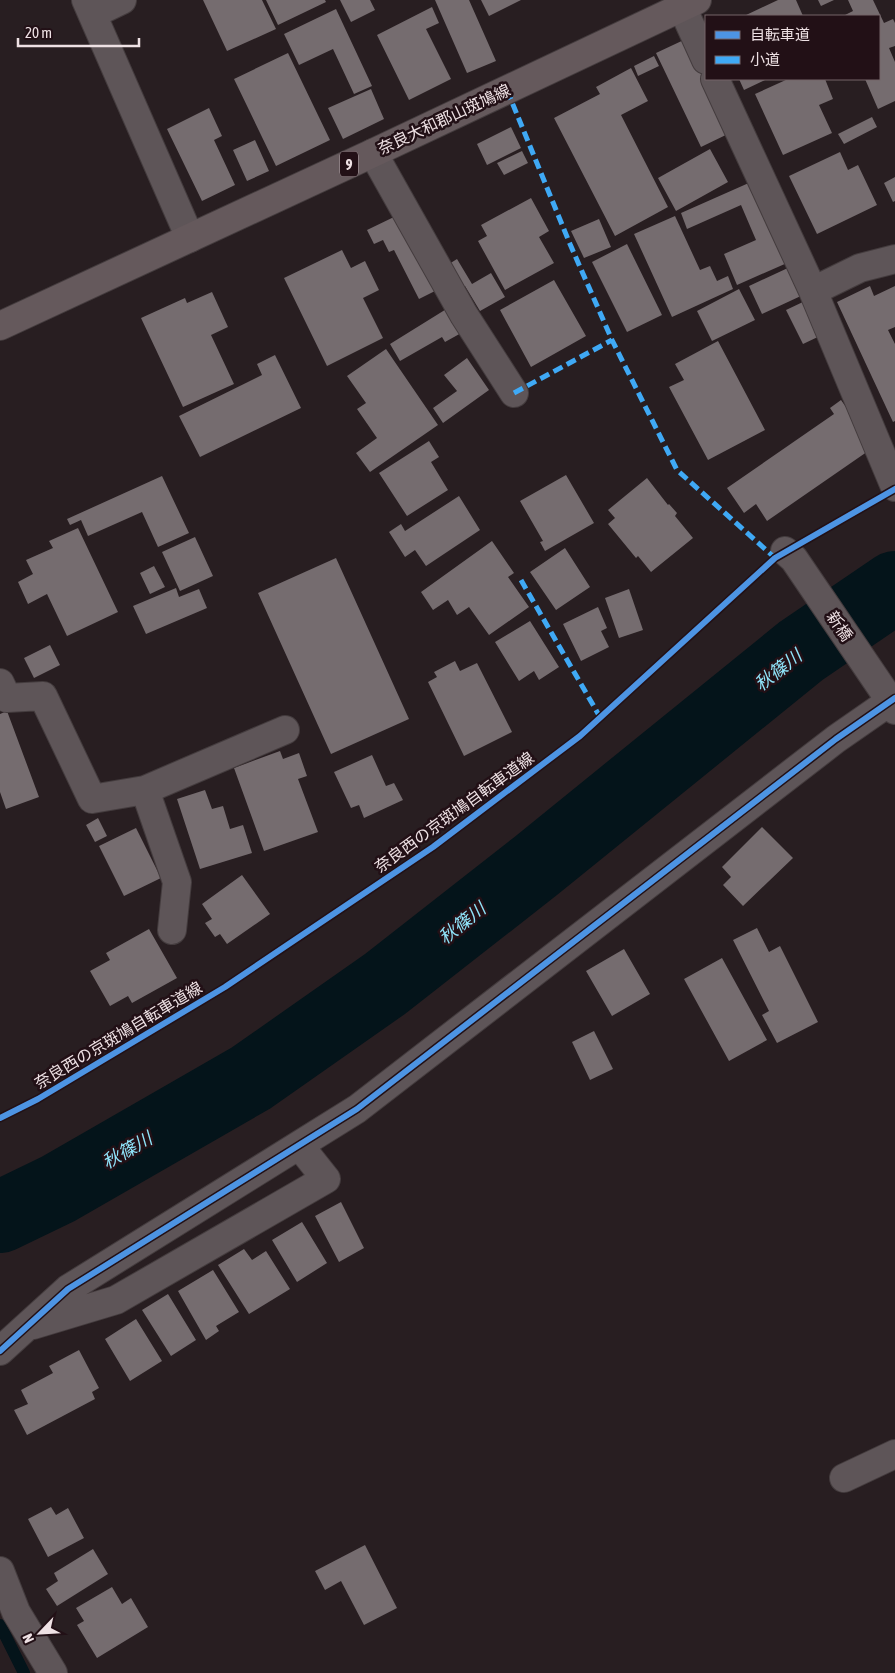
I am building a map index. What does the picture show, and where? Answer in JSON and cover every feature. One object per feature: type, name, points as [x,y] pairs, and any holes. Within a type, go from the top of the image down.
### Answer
[{"type":"main road","name":"奈良大和郡山斑鳩線","points":[[0,326],[690,4]]},
{"type":"street","points":[[122,0],[90,7],[190,238]]},
{"type":"street","points":[[690,4],[705,56]]},
{"type":"street","points":[[715,80],[812,292],[895,487]]},
{"type":"street","points":[[373,153],[464,316],[514,393]]},
{"type":"street","points":[[812,292],[860,268],[895,260]]},
{"type":"street","name":"新橋","points":[[790,555],[891,701]]},
{"type":"street","points":[[0,683],[7,698],[43,696],[92,799],[146,790],[286,730]]},
{"type":"street","points":[[0,1352],[68,1289],[357,1109],[836,739],[891,701]]},
{"type":"street","points":[[146,790],[177,882],[172,930]]},
{"type":"street","points":[[27,1327],[116,1300],[326,1179],[299,1145]]},
{"type":"street","points":[[844,1478],[895,1454]]},
{"type":"street","points":[[0,1571],[9,1616],[53,1673]]},
{"type":"building","points":[[203,0],[262,0],[276,29],[227,51]]},
{"type":"building","points":[[266,0],[325,0],[326,2],[278,25]]},
{"type":"building","points":[[340,0],[370,0],[375,10],[351,22]]},
{"type":"building","points":[[435,0],[469,0],[496,61],[467,73]]},
{"type":"building","points":[[481,0],[521,0],[489,16]]},
{"type":"building","points":[[778,0],[796,0],[803,15],[746,15]]},
{"type":"building","points":[[818,0],[834,0],[821,6]]},
{"type":"building","points":[[848,0],[873,0],[884,23],[893,19],[895,23],[895,46],[889,48],[895,62],[895,101],[878,109],[865,80],[880,80],[880,15],[845,15],[853,11]]},
{"type":"building","points":[[432,7],[439,23],[426,29],[451,79],[409,100],[377,35]]},
{"type":"building","points":[[336,9],[372,86],[354,94],[333,49],[299,65],[284,34]]},
{"type":"building","points":[[688,38],[705,74],[705,80],[708,80],[732,132],[701,147],[656,53]]},
{"type":"building","points":[[288,53],[330,140],[276,166],[234,79]]},
{"type":"building","points":[[654,56],[659,66],[638,76],[634,66]]},
{"type":"building","points":[[631,68],[648,101],[621,115],[668,207],[615,236],[554,118],[600,94],[596,87]]},
{"type":"building","points":[[739,80],[765,80],[744,90]]},
{"type":"building","points":[[786,80],[825,80],[833,99],[819,105],[832,133],[783,155],[755,94]]},
{"type":"building","points":[[371,89],[384,119],[343,139],[328,108]]},
{"type":"building","points":[[209,108],[222,136],[214,140],[235,185],[202,201],[167,129]]},
{"type":"building","points":[[872,117],[877,127],[844,144],[838,134]]},
{"type":"building","points":[[511,127],[521,148],[487,165],[477,144]]},
{"type":"building","points":[[255,140],[269,171],[247,181],[233,150]]},
{"type":"building","points":[[710,149],[728,182],[676,211],[658,178]]},
{"type":"building","points":[[522,151],[528,163],[504,175],[497,163]]},
{"type":"building","points":[[840,152],[848,170],[858,165],[877,205],[817,234],[789,176]]},
{"type":"building","points":[[895,177],[895,201],[893,202],[884,183]]},
{"type":"building","points":[[751,182],[787,263],[737,285],[724,254],[756,240],[741,205],[687,229],[681,213]]},
{"type":"building","points":[[531,198],[549,231],[539,237],[554,263],[505,290],[478,241],[487,236],[481,225]]},
{"type":"building","points":[[396,216],[435,291],[419,299],[394,250],[389,252],[383,240],[374,244],[367,230]]},
{"type":"building","points":[[675,216],[700,270],[710,266],[717,281],[728,276],[733,289],[672,317],[634,234]]},
{"type":"building","points":[[599,219],[611,247],[584,258],[571,231]]},
{"type":"building","points":[[627,244],[662,315],[627,332],[592,262]]},
{"type":"building","points":[[342,250],[351,268],[365,261],[379,290],[363,298],[383,338],[327,366],[284,278]]},
{"type":"building","points":[[457,259],[472,284],[491,273],[505,297],[480,311],[465,286],[462,287],[449,264]]},
{"type":"building","points":[[790,267],[803,295],[762,314],[749,286]]},
{"type":"building","points":[[554,280],[586,336],[531,367],[500,310]]},
{"type":"building","points":[[870,286],[874,296],[895,286],[895,327],[888,330],[895,344],[895,421],[893,422],[837,302]]},
{"type":"building","points":[[739,289],[755,320],[712,341],[697,311]]},
{"type":"building","points":[[212,292],[228,327],[211,335],[234,384],[183,407],[141,318],[185,298],[187,303]]},
{"type":"building","points":[[805,301],[822,335],[803,344],[786,310]]},
{"type":"building","points":[[448,308],[463,332],[445,342],[442,337],[400,361],[390,344]]},
{"type":"building","points":[[718,341],[765,430],[708,460],[669,387],[684,380],[675,364]]},
{"type":"building","points":[[386,349],[438,425],[370,472],[356,453],[377,438],[357,409],[366,403],[347,376]]},
{"type":"building","points":[[275,355],[301,408],[200,457],[179,416],[262,375],[257,364]]},
{"type":"building","points":[[467,358],[489,390],[443,423],[433,408],[457,391],[444,375]]},
{"type":"building","points":[[841,400],[874,447],[767,521],[756,504],[744,513],[727,488],[834,414],[830,408]]},
{"type":"building","points":[[429,441],[439,457],[431,462],[448,490],[407,516],[379,473]]},
{"type":"building","points":[[566,475],[594,523],[545,551],[540,542],[543,541],[520,501]]},
{"type":"building","points":[[162,476],[189,533],[158,547],[142,512],[88,536],[81,520],[70,525],[67,519]]},
{"type":"building","points":[[647,478],[668,505],[677,513],[675,516],[693,538],[651,572],[638,556],[636,558],[608,524],[615,518],[608,510]]},
{"type":"building","points":[[459,496],[480,530],[426,566],[415,550],[405,557],[389,532],[401,524],[405,531]]},
{"type":"building","points":[[78,528],[118,612],[67,636],[47,594],[28,604],[18,582],[33,574],[26,560],[53,548],[49,541]]},
{"type":"building","points":[[195,537],[213,576],[180,591],[162,552]]},
{"type":"building","points":[[492,541],[514,573],[508,577],[529,607],[489,635],[469,607],[457,615],[448,600],[433,610],[421,592]]},
{"type":"building","points":[[565,548],[590,587],[556,610],[530,572]]},
{"type":"building","points":[[336,558],[409,719],[331,754],[258,593]]},
{"type":"building","points":[[154,566],[165,587],[150,594],[140,573]]},
{"type":"building","points":[[176,588],[179,597],[199,589],[207,608],[146,634],[133,606]]},
{"type":"building","points":[[629,589],[643,630],[619,638],[605,598]]},
{"type":"building","points":[[598,607],[607,628],[601,631],[609,647],[581,661],[563,624]]},
{"type":"building","points":[[530,621],[559,667],[539,680],[534,671],[519,681],[495,642]]},
{"type":"building","points":[[50,645],[60,665],[34,678],[24,658]]},
{"type":"building","points":[[455,661],[460,671],[477,663],[512,732],[464,756],[428,682],[437,677],[434,672]]},
{"type":"building","points":[[7,711],[39,797],[6,809],[0,792],[0,714]]},
{"type":"building","points":[[280,751],[283,759],[299,753],[307,776],[298,779],[318,832],[264,851],[234,768]]},
{"type":"building","points":[[372,755],[386,786],[394,783],[403,800],[364,818],[359,805],[351,808],[334,772]]},
{"type":"building","points":[[205,790],[212,809],[223,806],[230,829],[243,825],[252,853],[200,869],[177,799]]},
{"type":"building","points":[[98,818],[107,836],[95,842],[86,825]]},
{"type":"building","points":[[762,827],[793,858],[743,906],[723,885],[731,877],[722,867]]},
{"type":"building","points":[[136,828],[161,878],[124,896],[99,846]]},
{"type":"building","points":[[242,875],[270,914],[227,944],[220,934],[215,937],[205,923],[212,919],[202,904]]},
{"type":"building","points":[[757,928],[769,952],[780,946],[818,1022],[777,1043],[762,1015],[769,1011],[733,940]]},
{"type":"building","points":[[149,929],[177,978],[132,1003],[128,996],[110,1006],[90,971],[110,960],[106,953]]},
{"type":"building","points":[[624,949],[650,994],[612,1016],[586,971]]},
{"type":"building","points":[[722,958],[767,1040],[729,1061],[684,979]]},
{"type":"building","points":[[594,1031],[613,1069],[590,1080],[572,1042]]},
{"type":"building","points":[[341,1202],[364,1248],[339,1262],[315,1216]]},
{"type":"building","points":[[302,1222],[327,1263],[297,1282],[272,1240]]},
{"type":"building","points":[[244,1249],[252,1260],[266,1251],[290,1289],[249,1314],[218,1265]]},
{"type":"building","points":[[213,1270],[239,1312],[216,1326],[219,1331],[206,1340],[178,1291]]},
{"type":"building","points":[[168,1294],[196,1340],[171,1356],[142,1310]]},
{"type":"building","points":[[136,1319],[162,1361],[130,1381],[105,1339]]},
{"type":"building","points":[[79,1350],[99,1388],[92,1392],[95,1399],[27,1435],[14,1410],[28,1404],[21,1390],[53,1373],[49,1366]]},
{"type":"building","points":[[51,1507],[56,1515],[68,1508],[84,1538],[48,1557],[28,1519]]},
{"type":"building","points":[[365,1545],[397,1608],[364,1625],[341,1581],[325,1590],[315,1571]]},
{"type":"building","points":[[93,1549],[108,1574],[57,1606],[46,1589],[58,1581],[54,1573]]},
{"type":"building","points":[[112,1587],[122,1604],[131,1598],[148,1627],[97,1658],[77,1625],[84,1621],[76,1608]]},
{"type":"waterway","name":"秋篠川","points":[[0,1217],[58,1189],[251,1078],[385,984],[537,865],[801,651],[895,587]]},
{"type":"waterway","points":[[0,1625],[24,1673]]},
{"type":"marked path","points":[[507,90],[570,244],[612,340],[677,470],[775,558]]},
{"type":"marked path","points":[[514,393],[612,340]]},
{"type":"marked path","points":[[521,580],[600,717]]},
{"type":"cycle path","name":"奈良西の京斑鳩自転車道線","points":[[0,1118],[38,1099],[225,987],[433,847],[580,736],[775,558],[895,489]]},
{"type":"cycle path","points":[[0,1351],[68,1289],[357,1109],[836,739],[895,698]]}]
